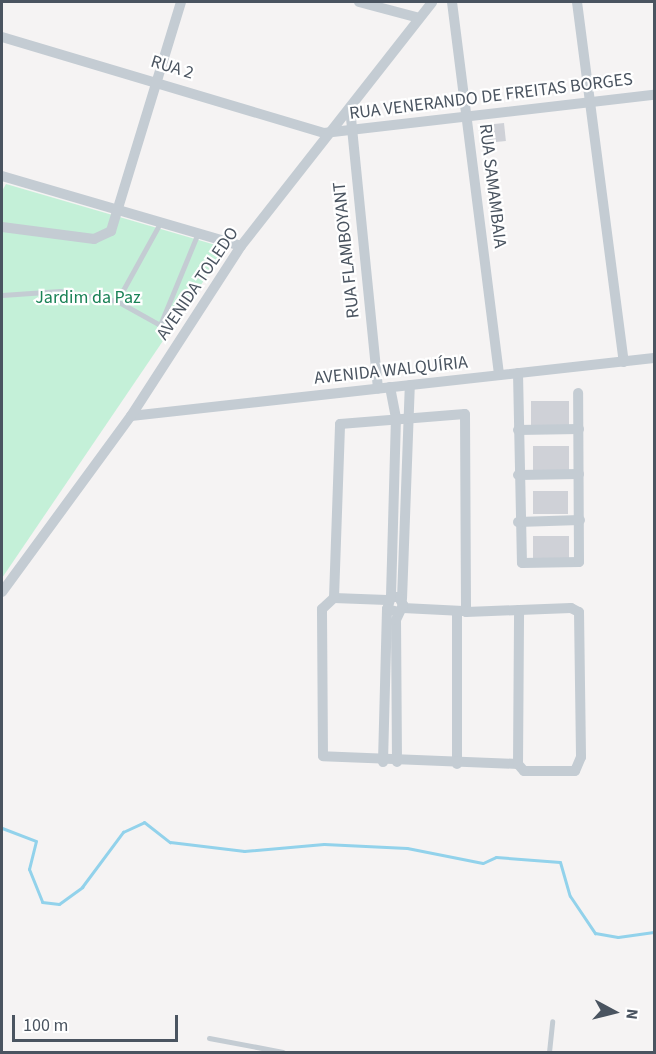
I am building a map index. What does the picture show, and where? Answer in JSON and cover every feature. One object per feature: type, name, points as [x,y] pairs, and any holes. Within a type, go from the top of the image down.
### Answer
[{"type":"street","points":[[2,227],[104,239],[120,209],[181,2]]},
{"type":"street","points":[[359,2],[419,18]]},
{"type":"street","name":"AVENIDA TOLEDO","points":[[2,592],[130,416],[241,246],[332,133],[432,2]]},
{"type":"street","name":"RUA SAMAMBAIA","points":[[452,2],[499,375]]},
{"type":"street","points":[[577,2],[624,362]]},
{"type":"street","name":"RUA 2","points":[[2,36],[332,133]]},
{"type":"street","name":"RUA VENERANDO DE FREITAS BORGES","points":[[332,133],[654,95]]},
{"type":"street","name":"RUA FLAMBOYANT","points":[[350,108],[378,389]]},
{"type":"street","points":[[2,176],[241,246]]},
{"type":"street","name":"AVENIDA WALQUÍRIA","points":[[130,416],[654,358]]},
{"type":"street","points":[[518,373],[518,522],[522,563],[579,562],[578,393]]},
{"type":"street","points":[[383,762],[395,604],[402,416],[410,386]]},
{"type":"street","points":[[390,387],[402,416]]},
{"type":"street","points":[[458,764],[465,414],[402,416],[340,424],[334,598],[322,609],[321,753],[330,760],[458,764],[518,764]]},
{"type":"street","points":[[518,430],[579,429]]},
{"type":"street","points":[[518,475],[579,474]]},
{"type":"street","points":[[518,522],[580,520]]},
{"type":"street","points":[[334,598],[462,611],[519,610],[576,609],[582,633],[578,769],[524,771],[518,764],[519,610]]},
{"type":"street","points":[[395,604],[397,762]]},
{"type":"lane","points":[[117,301],[160,223]]},
{"type":"lane","points":[[2,295],[60,291],[117,301],[160,325],[198,233]]},
{"type":"lane","points":[[549,1053],[552,1021]]},
{"type":"lane","points":[[209,1038],[283,1053]]},
{"type":"green space","name":"Jardim da Paz","points":[[6,184],[226,248],[2,578],[2,191]]},
{"type":"building","points":[[504,123],[506,141],[482,143],[480,126]]},
{"type":"building","points":[[531,401],[569,401],[569,425],[531,425]]},
{"type":"building","points":[[533,446],[569,446],[569,470],[533,470]]},
{"type":"building","points":[[533,491],[568,491],[568,514],[533,514]]},
{"type":"building","points":[[533,536],[569,536],[569,558],[533,558]]},
{"type":"waterway","points":[[2,828],[36,841],[29,869],[42,902],[59,904],[82,887],[123,832],[144,822],[170,842],[244,851],[324,844],[407,848],[483,863],[496,857],[560,862],[570,896],[595,933],[618,937],[654,932]]}]
